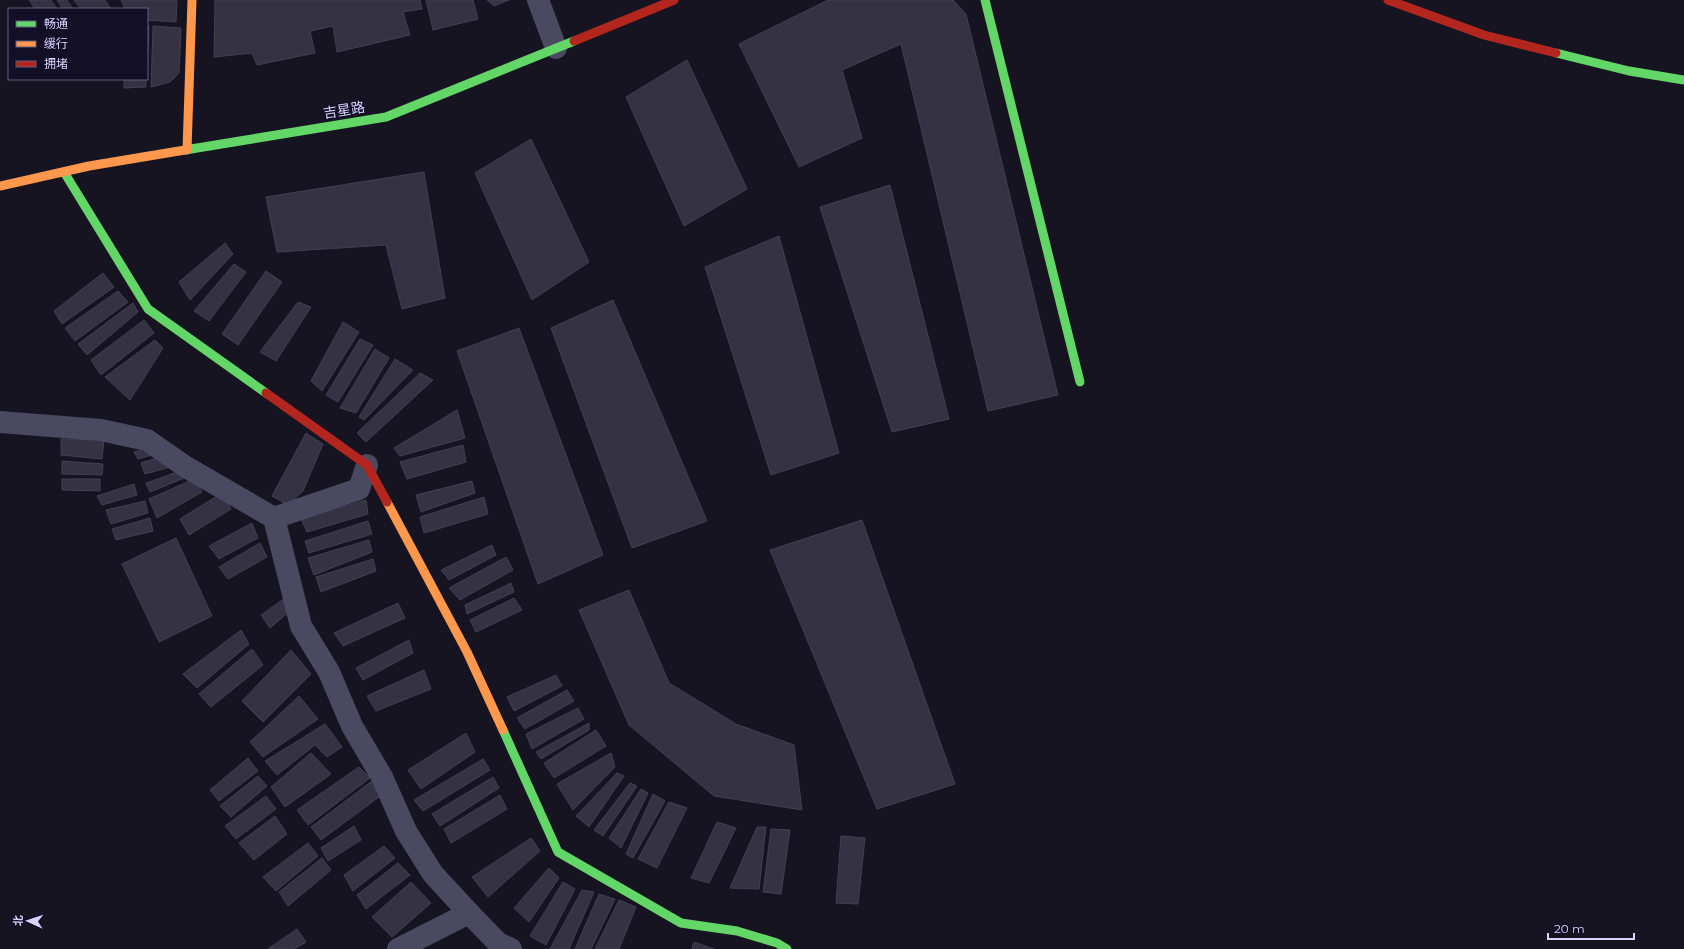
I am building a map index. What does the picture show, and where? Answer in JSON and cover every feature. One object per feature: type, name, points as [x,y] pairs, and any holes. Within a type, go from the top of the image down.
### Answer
[{"type":"main road","points":[[187,150],[192,0]]},
{"type":"main road","name":"吉星路","points":[[0,186],[64,172],[187,150],[386,117],[674,0]]},
{"type":"main road","points":[[985,0],[1080,382]]},
{"type":"main road","points":[[1388,0],[1484,35],[1629,71],[1684,80]]},
{"type":"main road","points":[[64,172],[148,309],[367,464],[467,652],[558,852],[681,924],[737,931],[777,943],[787,949]]},
{"type":"street","points":[[538,0],[556,48]]},
{"type":"street","points":[[0,422],[101,430],[147,440],[186,467],[274,518],[301,626],[329,672],[352,726],[382,777],[406,830],[433,874],[498,943],[511,949]]},
{"type":"street","points":[[274,518],[359,489],[367,464]]},
{"type":"street","points":[[398,949],[469,913]]},
{"type":"building","points":[[29,0],[51,0],[56,8],[34,8]]},
{"type":"building","points":[[57,0],[67,0],[72,8],[62,8]]},
{"type":"building","points":[[74,0],[105,0],[110,8],[80,8]]},
{"type":"building","points":[[121,0],[177,0],[176,22],[148,20],[148,8],[125,8]]},
{"type":"building","points":[[215,0],[420,0],[422,9],[403,12],[410,35],[337,52],[333,26],[310,31],[315,53],[257,65],[252,53],[214,57]]},
{"type":"building","points":[[426,0],[473,0],[478,19],[433,30]]},
{"type":"building","points":[[487,0],[509,0],[494,6]]},
{"type":"building","points":[[828,0],[953,0],[966,14],[1058,395],[988,411],[901,44],[842,70],[862,138],[799,167],[739,44]]},
{"type":"building","points":[[148,26],[149,26],[148,47]]},
{"type":"building","points":[[153,26],[181,28],[179,73],[170,82],[151,87]]},
{"type":"building","points":[[687,60],[747,189],[684,226],[626,97]]},
{"type":"building","points":[[124,80],[146,80],[146,87],[124,88]]},
{"type":"building","points":[[531,139],[589,262],[532,300],[475,173]]},
{"type":"building","points":[[424,172],[445,298],[402,309],[386,245],[277,252],[266,197]]},
{"type":"building","points":[[890,185],[949,419],[892,432],[820,207]]},
{"type":"building","points":[[779,236],[839,453],[771,475],[705,267]]},
{"type":"building","points":[[225,243],[233,254],[190,300],[179,282]]},
{"type":"building","points":[[234,264],[246,272],[209,321],[194,311]]},
{"type":"building","points":[[266,271],[282,282],[238,345],[222,334]]},
{"type":"building","points":[[103,273],[114,287],[62,324],[54,311]]},
{"type":"building","points":[[118,291],[128,302],[75,341],[65,328]]},
{"type":"building","points":[[613,300],[707,521],[632,548],[551,328]]},
{"type":"building","points":[[298,302],[311,307],[276,361],[260,352]]},
{"type":"building","points":[[133,303],[138,312],[87,355],[78,344]]},
{"type":"building","points":[[144,320],[154,333],[101,375],[91,360]]},
{"type":"building","points":[[343,322],[359,332],[322,391],[311,381]]},
{"type":"building","points":[[519,328],[603,555],[538,584],[457,351]]},
{"type":"building","points":[[360,339],[373,345],[338,402],[326,395]]},
{"type":"building","points":[[155,340],[163,348],[130,400],[105,377]]},
{"type":"building","points":[[375,349],[389,358],[356,413],[340,408]]},
{"type":"building","points":[[395,359],[413,370],[364,420],[359,417]]},
{"type":"building","points":[[420,373],[433,380],[366,442],[357,433]]},
{"type":"building","points":[[457,410],[465,438],[400,456],[394,448]]},
{"type":"building","points":[[306,433],[323,444],[303,491],[288,505],[272,496]]},
{"type":"building","points":[[61,439],[104,440],[102,459],[61,455]]},
{"type":"building","points":[[463,445],[466,462],[407,479],[400,462]]},
{"type":"building","points":[[147,448],[155,454],[138,459],[134,452]]},
{"type":"building","points":[[160,457],[174,466],[145,474],[141,463]]},
{"type":"building","points":[[62,461],[103,464],[102,475],[62,474]]},
{"type":"building","points":[[180,471],[189,476],[150,492],[146,483]]},
{"type":"building","points":[[62,479],[100,479],[100,491],[62,490]]},
{"type":"building","points":[[194,479],[202,492],[157,518],[149,499]]},
{"type":"building","points":[[472,481],[475,493],[421,512],[416,495]]},
{"type":"building","points":[[134,484],[137,495],[102,505],[97,496]]},
{"type":"building","points":[[222,493],[231,509],[189,535],[180,519]]},
{"type":"building","points":[[484,497],[488,514],[424,533],[420,517]]},
{"type":"building","points":[[366,500],[368,514],[307,532],[301,519]]},
{"type":"building","points":[[145,501],[148,513],[111,524],[106,510]]},
{"type":"building","points":[[150,518],[153,531],[116,540],[112,529]]},
{"type":"building","points":[[862,520],[955,784],[877,809],[770,550]]},
{"type":"building","points":[[368,521],[372,534],[309,553],[305,541]]},
{"type":"building","points":[[252,523],[258,538],[219,559],[209,546]]},
{"type":"building","points":[[176,538],[212,616],[159,642],[122,564]]},
{"type":"building","points":[[369,540],[372,552],[314,575],[308,558]]},
{"type":"building","points":[[260,543],[267,557],[228,579],[219,567]]},
{"type":"building","points":[[492,545],[496,555],[449,580],[441,570]]},
{"type":"building","points":[[506,557],[513,570],[460,600],[449,588]]},
{"type":"building","points":[[373,559],[376,571],[321,592],[316,577]]},
{"type":"building","points":[[511,583],[514,592],[467,614],[465,605]]},
{"type":"building","points":[[629,590],[669,683],[736,724],[794,745],[802,810],[714,796],[629,725],[579,610]]},
{"type":"building","points":[[285,598],[290,611],[270,628],[261,615]]},
{"type":"building","points":[[514,598],[522,610],[476,632],[470,620]]},
{"type":"building","points":[[398,603],[405,618],[343,646],[334,633]]},
{"type":"building","points":[[241,630],[249,644],[197,688],[183,674]]},
{"type":"building","points":[[409,640],[413,653],[363,680],[356,668]]},
{"type":"building","points":[[252,649],[263,665],[211,707],[199,694]]},
{"type":"building","points":[[291,650],[311,674],[263,722],[242,701]]},
{"type":"building","points":[[424,670],[431,689],[376,711],[367,696]]},
{"type":"building","points":[[556,675],[562,686],[514,711],[507,697]]},
{"type":"building","points":[[567,690],[574,701],[525,729],[517,718]]},
{"type":"building","points":[[299,696],[318,719],[263,757],[250,742]]},
{"type":"building","points":[[578,708],[584,719],[532,749],[526,734]]},
{"type":"building","points":[[589,723],[589,730],[541,759],[536,752]]},
{"type":"building","points":[[325,724],[342,747],[327,757],[315,745],[277,775],[265,761]]},
{"type":"building","points":[[596,730],[606,746],[554,778],[544,763]]},
{"type":"building","points":[[466,733],[475,752],[421,789],[408,770]]},
{"type":"building","points":[[311,753],[331,774],[285,807],[271,787]]},
{"type":"building","points":[[611,753],[615,767],[573,810],[557,784]]},
{"type":"building","points":[[248,758],[258,771],[219,801],[210,790]]},
{"type":"building","points":[[483,759],[490,770],[423,811],[414,800]]},
{"type":"building","points":[[359,767],[370,778],[308,825],[297,810]]},
{"type":"building","points":[[617,773],[624,776],[589,827],[576,816]]},
{"type":"building","points":[[258,776],[267,786],[231,817],[220,806]]},
{"type":"building","points":[[493,777],[499,788],[440,826],[432,814]]},
{"type":"building","points":[[372,781],[383,794],[321,840],[311,827]]},
{"type":"building","points":[[630,783],[637,786],[603,836],[594,830]]},
{"type":"building","points":[[641,789],[648,793],[621,848],[609,838]]},
{"type":"building","points":[[653,794],[665,801],[633,858],[626,854]]},
{"type":"building","points":[[500,795],[507,809],[451,843],[444,829]]},
{"type":"building","points":[[266,796],[276,809],[236,839],[225,826]]},
{"type":"building","points":[[669,802],[687,808],[657,868],[638,859]]},
{"type":"building","points":[[275,816],[287,834],[254,860],[239,843]]},
{"type":"building","points":[[717,822],[736,828],[709,883],[691,878]]},
{"type":"building","points":[[354,826],[361,840],[328,861],[321,848]]},
{"type":"building","points":[[757,827],[766,827],[759,889],[730,888]]},
{"type":"building","points":[[771,829],[790,830],[781,894],[763,892]]},
{"type":"building","points":[[841,836],[865,838],[858,904],[836,903]]},
{"type":"building","points":[[531,838],[540,851],[488,897],[472,877]]},
{"type":"building","points":[[308,843],[318,856],[276,891],[263,877]]},
{"type":"building","points":[[384,846],[395,858],[353,891],[344,875]]},
{"type":"building","points":[[322,858],[331,870],[288,906],[279,892]]},
{"type":"building","points":[[398,863],[410,875],[366,909],[357,895]]},
{"type":"building","points":[[549,868],[559,878],[529,922],[514,908]]},
{"type":"building","points":[[411,882],[431,903],[392,937],[372,917]]},
{"type":"building","points":[[563,882],[575,889],[546,945],[530,936]]},
{"type":"building","points":[[582,890],[594,892],[569,949],[550,949]]},
{"type":"building","points":[[599,894],[615,899],[591,949],[575,949]]},
{"type":"building","points":[[619,900],[636,907],[619,949],[595,949]]},
{"type":"building","points":[[297,929],[306,942],[294,949],[268,949]]},
{"type":"building","points":[[694,942],[714,949],[692,949]]},
{"type":"traffic: fast","points":[[985,0],[1080,382]]},
{"type":"traffic: fast","points":[[185,150],[386,117],[574,41]]},
{"type":"traffic: fast","points":[[1556,53],[1629,71],[1684,80]]},
{"type":"traffic: fast","points":[[64,172],[148,309],[266,393]]},
{"type":"traffic: fast","points":[[503,730],[558,852],[681,923],[737,931],[777,943],[787,949]]},
{"type":"traffic: slow","points":[[187,150],[192,0]]},
{"type":"traffic: slow","points":[[0,186],[89,166],[185,150]]},
{"type":"traffic: slow","points":[[387,502],[467,652],[503,730]]},
{"type":"traffic: jam","points":[[574,41],[674,0]]},
{"type":"traffic: jam","points":[[1388,0],[1484,35],[1556,53]]},
{"type":"traffic: jam","points":[[266,393],[367,465],[387,502]]}]
